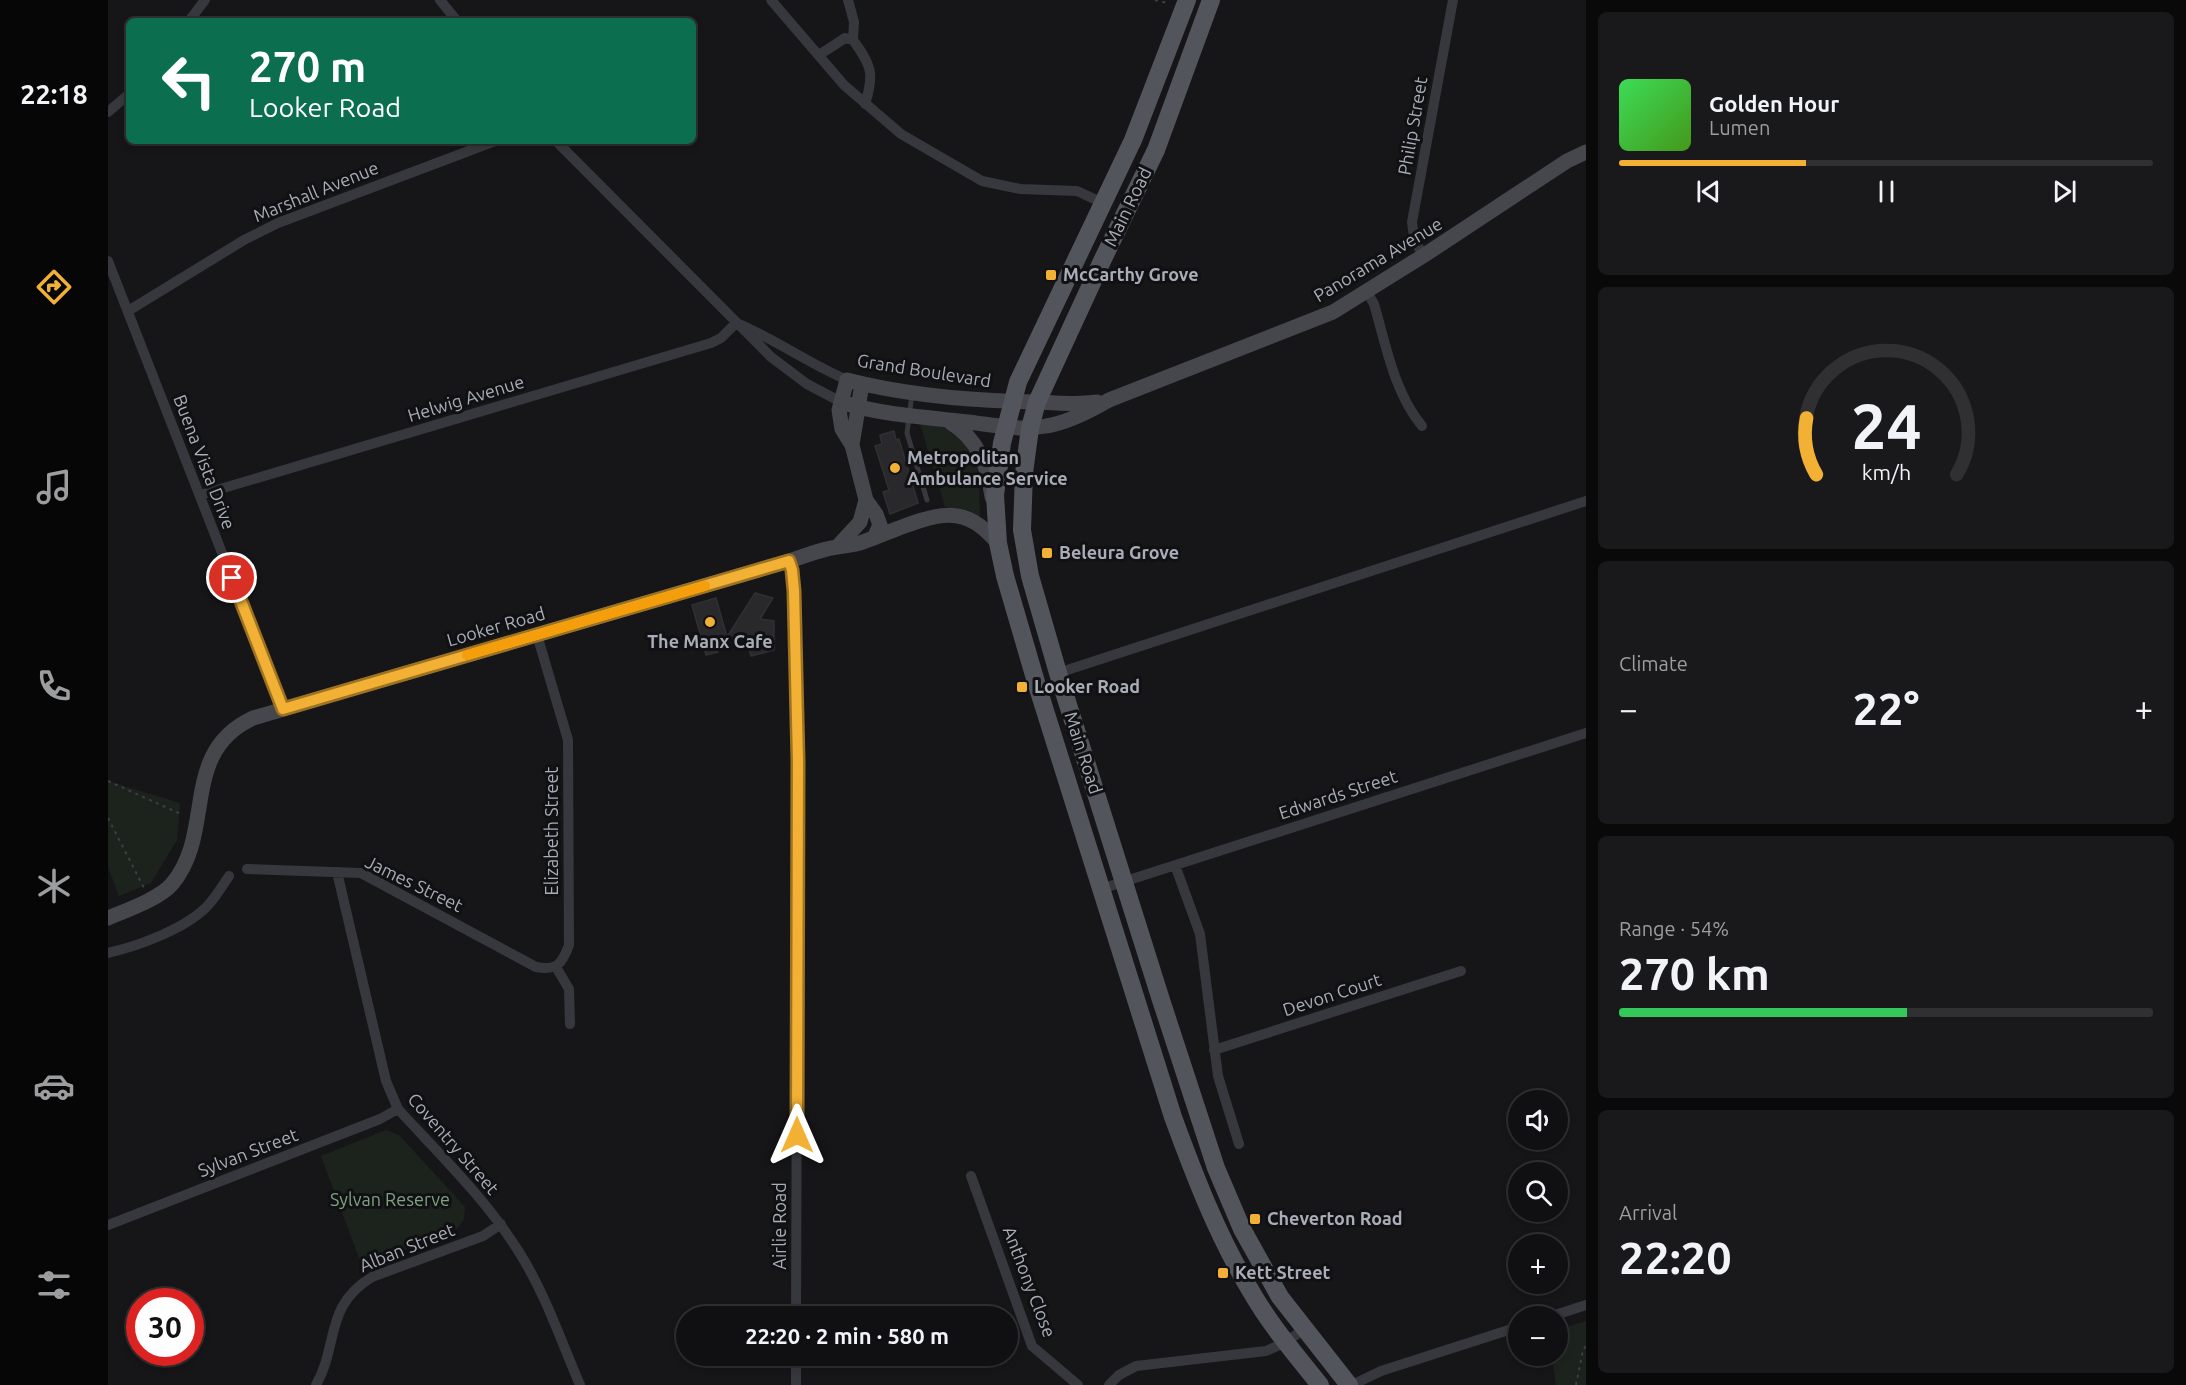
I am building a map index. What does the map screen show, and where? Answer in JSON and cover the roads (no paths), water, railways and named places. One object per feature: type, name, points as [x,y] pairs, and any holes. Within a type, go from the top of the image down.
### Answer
[{"type":"main road","name":"Main Road","points":[[1187,0],[1133,140],[1031,352],[1012,402],[1005,426],[998,472],[995,518],[1005,576],[1036,682],[1173,1117],[1194,1174],[1235,1264],[1286,1342],[1320,1385]]},
{"type":"main road","name":"Main Road","points":[[1211,0],[1156,150],[1037,402],[1030,428],[1024,473],[1022,530],[1030,576],[1058,673],[1216,1168],[1242,1229],[1280,1297],[1351,1385]]},
{"type":"street","points":[[191,18],[205,0]]},
{"type":"street","points":[[440,0],[455,18]]},
{"type":"street","points":[[771,0],[844,85],[901,134],[982,181],[1020,189],[1077,192],[1102,203]]},
{"type":"street","points":[[848,0],[854,22],[853,40],[869,62],[870,88],[865,104]]},
{"type":"street","name":"Philip Street","points":[[1423,256],[1414,237],[1412,222],[1453,0]]},
{"type":"street","points":[[819,55],[845,38],[853,40]]},
{"type":"street","points":[[108,112],[126,97]]},
{"type":"street","name":"Marshall Avenue","points":[[128,311],[244,240],[278,223],[487,144]]},
{"type":"street","name":"Grand Boulevard","points":[[559,144],[750,338],[790,373],[841,402]]},
{"type":"street","name":"Panorama Avenue","points":[[1030,428],[1059,423],[1095,408],[1109,399],[1315,320],[1367,292],[1560,165],[1586,152]]},
{"type":"street","name":"Buena Vista Drive","points":[[108,261],[283,709]]},
{"type":"street","points":[[1367,292],[1374,304],[1399,388],[1422,426]]},
{"type":"street","name":"Grand Boulevard","points":[[736,323],[764,335],[831,373],[855,382],[912,393],[979,401],[1012,402]]},
{"type":"street","name":"Helwig Avenue","points":[[200,495],[711,343],[722,338],[736,323]]},
{"type":"street","points":[[855,382],[841,402],[839,410],[842,429],[852,445],[866,500],[876,514],[880,525],[874,538]]},
{"type":"street","points":[[852,445],[858,407],[855,382]]},
{"type":"street","name":"Panorama Avenue","points":[[1012,402],[1073,404],[1109,399]]},
{"type":"street","points":[[841,402],[909,415],[1030,428]]},
{"type":"street","points":[[947,420],[974,441],[980,453],[991,488],[995,518]]},
{"type":"street","points":[[837,547],[860,522],[866,500]]},
{"type":"street","points":[[1058,673],[1586,501]]},
{"type":"street","name":"Looker Road","points":[[108,918],[150,899],[171,885],[185,864],[193,842],[210,760],[222,739],[237,726],[283,709],[837,547],[859,543],[935,518],[956,515],[981,526],[998,543]]},
{"type":"street","name":"Airlie Road","points":[[789,561],[794,591],[798,761],[796,1306]]},
{"type":"street","name":"Elizabeth Street","points":[[537,634],[568,740],[569,945],[564,960],[556,967]]},
{"type":"street","name":"Edwards Street","points":[[1101,889],[1586,733]]},
{"type":"street","points":[[1175,865],[1200,934],[1218,1076],[1239,1144]]},
{"type":"street","name":"James Street","points":[[247,869],[361,873],[536,967],[546,969],[556,967]]},
{"type":"street","name":"Coventry Street","points":[[337,872],[386,1082],[398,1109],[501,1224],[536,1284],[580,1385]]},
{"type":"street","points":[[108,953],[140,943],[187,922],[209,905],[229,876]]},
{"type":"street","points":[[556,967],[568,989],[570,1024]]},
{"type":"street","name":"Devon Court","points":[[1214,1050],[1461,971]]},
{"type":"street","name":"Sylvan Street","points":[[108,1225],[380,1119],[398,1109]]},
{"type":"street","name":"Anthony Close","points":[[971,1176],[1032,1346],[1078,1385]]},
{"type":"street","name":"Alban Street","points":[[316,1385],[324,1366],[337,1314],[357,1288],[372,1277],[483,1236],[501,1224]]},
{"type":"street","points":[[1568,1311],[1586,1305]]},
{"type":"street","points":[[1109,1385],[1119,1375],[1136,1366],[1253,1353],[1275,1348],[1304,1329]]},
{"type":"street","points":[[1351,1385],[1381,1371],[1508,1330]]},
{"type":"street","points":[[796,1366],[796,1385]]},
{"type":"lane","points":[[912,393],[907,434],[927,500]]},
{"type":"place","name":"McCarthy Grove","points":[[1051,275]]},
{"type":"place","name":"Metropolitan Ambulance Service","points":[[895,468]]},
{"type":"place","name":"Beleura Grove","points":[[1047,553]]},
{"type":"place","name":"The Manx Cafe","points":[[710,622]]},
{"type":"place","name":"Looker Road","points":[[1022,687]]},
{"type":"place","name":"Cheverton Road","points":[[1255,1219]]},
{"type":"place","name":"Kett Street","points":[[1223,1273]]},
{"type":"park label","name":"Sylvan Reserve","points":[[390,1200]]}]
